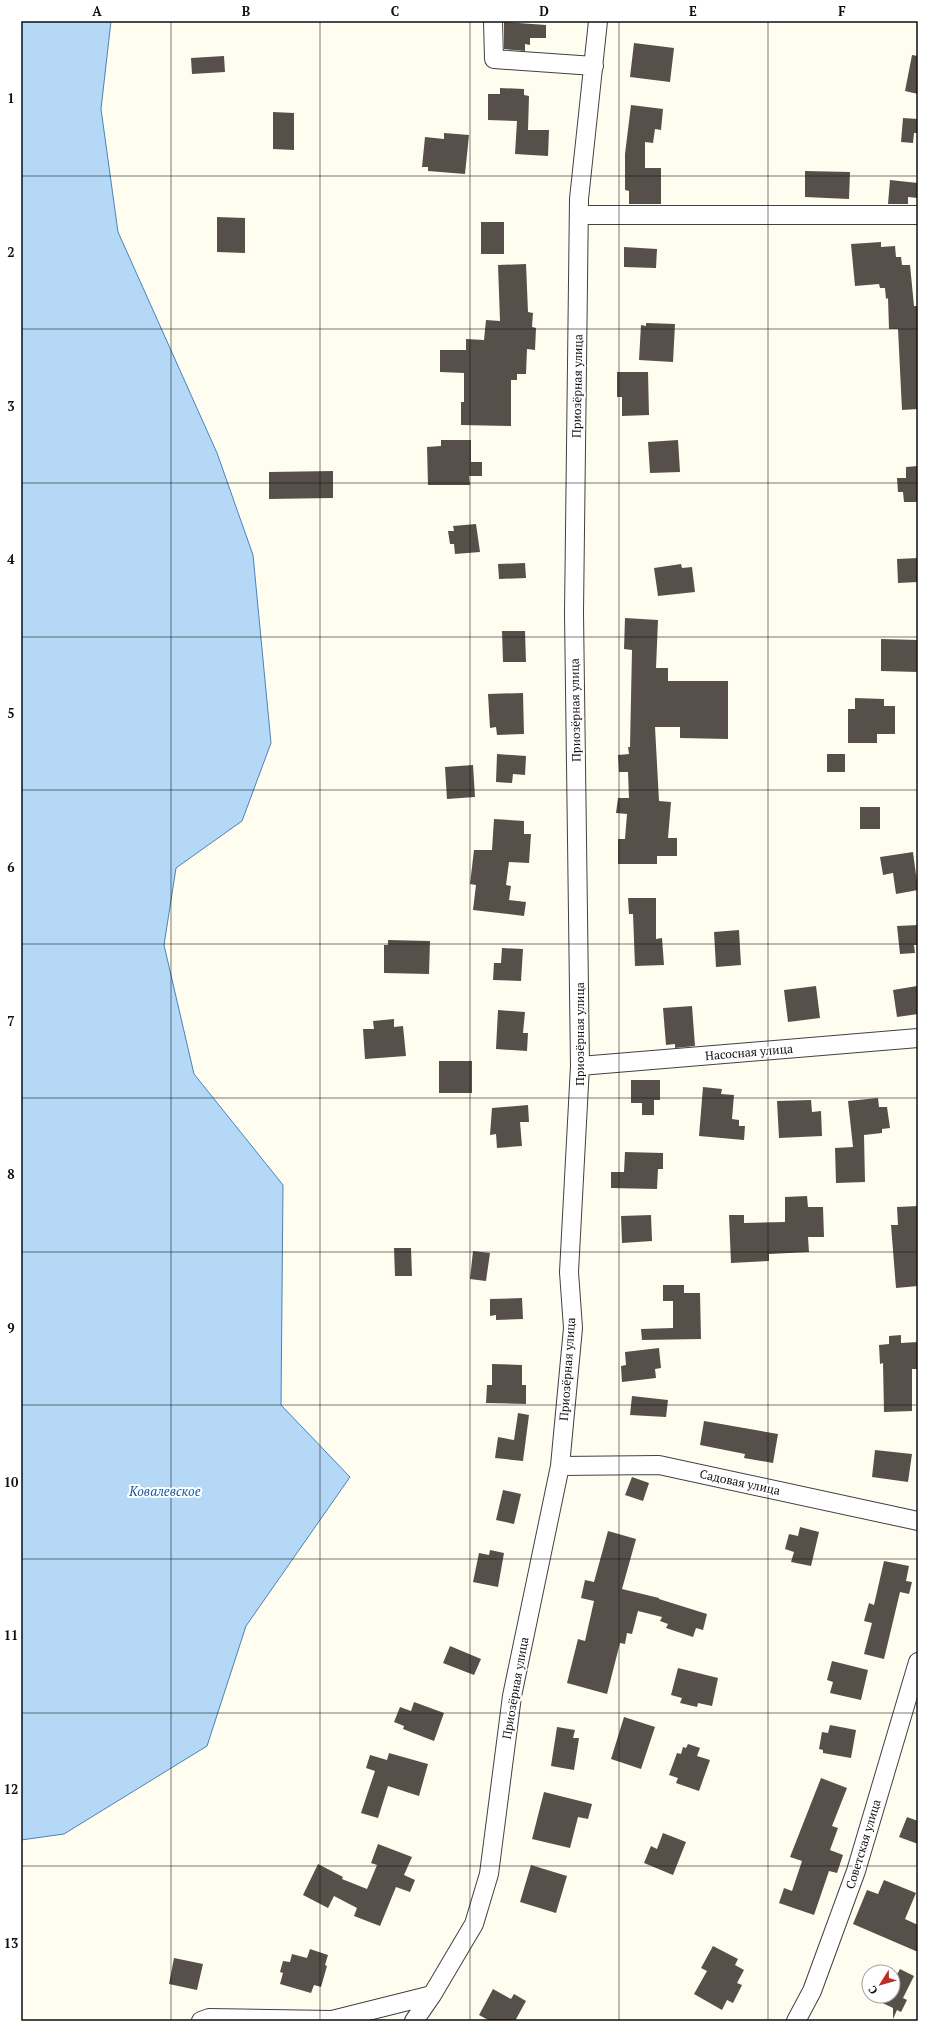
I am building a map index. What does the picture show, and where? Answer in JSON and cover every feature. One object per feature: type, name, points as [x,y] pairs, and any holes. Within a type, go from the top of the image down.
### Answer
[{"type":"street","points":[[493,21],[494,60],[594,66]]},
{"type":"street","name":"Приозёрная улица","points":[[414,2021],[432,1995],[474,1924],[489,1874],[512,1696],[560,1466],[572,1328],[569,1272],[580,1066],[574,613],[579,199],[598,21]]},
{"type":"street","points":[[579,215],[918,215]]},
{"type":"street","name":"Насосная улица","points":[[580,1066],[918,1038]]},
{"type":"street","name":"Садовая улица","points":[[560,1466],[659,1465],[918,1521]]},
{"type":"street","name":"Советская улица","points":[[796,2021],[812,1991],[856,1871],[918,1662]]},
{"type":"street","points":[[200,2021],[209,2018],[332,2020],[432,1995]]},
{"type":"water","name":"Ковалевское","points":[[21,21],[111,21],[101,109],[118,232],[217,453],[253,555],[271,743],[242,821],[176,868],[164,945],[194,1074],[283,1185],[281,1405],[350,1477],[246,1626],[207,1746],[64,1834],[21,1840]]},
{"type":"building","points":[[504,22],[546,25],[546,38],[530,38],[530,45],[525,44],[525,51],[504,49]]},
{"type":"building","points":[[634,43],[674,48],[670,82],[630,77]]},
{"type":"building","points":[[912,55],[918,56],[918,94],[905,91]]},
{"type":"building","points":[[224,56],[225,72],[192,74],[191,58]]},
{"type":"building","points":[[500,88],[524,89],[524,95],[529,96],[528,130],[549,130],[548,156],[515,154],[517,121],[488,120],[488,94],[500,94]]},
{"type":"building","points":[[631,105],[663,109],[661,130],[655,129],[653,143],[645,142],[645,168],[661,168],[661,204],[629,204],[629,191],[625,190],[625,154]]},
{"type":"building","points":[[273,112],[294,113],[294,150],[273,149]]},
{"type":"building","points":[[903,118],[918,119],[918,133],[914,133],[913,143],[901,142]]},
{"type":"building","points":[[444,133],[469,135],[465,174],[428,171],[428,167],[422,167],[425,137],[444,139]]},
{"type":"building","points":[[805,171],[850,172],[849,199],[805,197]]},
{"type":"building","points":[[890,180],[918,183],[918,198],[908,197],[908,204],[888,204]]},
{"type":"building","points":[[217,217],[245,218],[245,253],[217,252]]},
{"type":"building","points":[[481,222],[504,222],[504,254],[481,254]]},
{"type":"building","points":[[881,242],[881,247],[895,246],[896,257],[901,257],[902,265],[910,265],[914,306],[918,306],[918,409],[902,410],[898,329],[889,329],[888,298],[886,299],[885,288],[880,288],[879,284],[855,286],[851,244]]},
{"type":"building","points":[[624,247],[657,249],[656,268],[624,267]]},
{"type":"building","points":[[526,264],[528,312],[533,313],[532,327],[536,328],[535,350],[527,349],[526,374],[517,374],[517,380],[511,380],[511,426],[461,425],[461,402],[464,402],[464,373],[440,372],[440,350],[466,350],[466,339],[484,340],[486,320],[500,321],[498,265]]},
{"type":"building","points":[[646,323],[675,324],[673,362],[639,360],[641,325],[646,326]]},
{"type":"building","points":[[617,372],[648,372],[649,415],[622,416],[622,397],[617,397]]},
{"type":"building","points":[[441,440],[471,440],[471,462],[482,462],[482,476],[469,476],[470,485],[428,485],[427,447],[441,446]]},
{"type":"building","points":[[678,440],[680,472],[650,473],[648,442]]},
{"type":"building","points":[[918,466],[918,502],[904,502],[903,492],[898,492],[897,478],[906,478],[906,467]]},
{"type":"building","points":[[333,471],[333,498],[269,499],[269,472]]},
{"type":"building","points":[[476,524],[480,552],[455,554],[454,544],[450,544],[448,531],[454,531],[453,526]]},
{"type":"building","points":[[918,558],[918,582],[898,583],[897,559]]},
{"type":"building","points":[[525,563],[526,578],[499,579],[498,564]]},
{"type":"building","points":[[681,564],[682,568],[692,567],[695,592],[658,596],[654,568]]},
{"type":"building","points":[[625,618],[658,620],[656,668],[668,668],[668,681],[728,681],[728,739],[680,738],[680,727],[655,727],[659,801],[671,802],[668,838],[677,838],[677,856],[657,856],[657,864],[618,864],[618,839],[625,839],[627,814],[616,813],[618,798],[629,798],[628,772],[619,772],[618,755],[629,754],[628,747],[630,747],[632,650],[624,649]]},
{"type":"building","points":[[502,631],[525,631],[526,662],[503,662]]},
{"type":"building","points":[[881,639],[918,640],[918,672],[881,671]]},
{"type":"building","points":[[523,693],[524,734],[497,735],[496,727],[490,728],[488,694]]},
{"type":"building","points":[[855,698],[884,699],[884,706],[895,706],[895,734],[877,734],[877,743],[848,743],[848,709],[855,709]]},
{"type":"building","points":[[497,754],[526,756],[525,775],[513,774],[512,783],[496,782]]},
{"type":"building","points":[[827,754],[845,754],[845,772],[827,772]]},
{"type":"building","points":[[473,765],[475,797],[447,799],[445,767]]},
{"type":"building","points":[[860,807],[880,807],[880,829],[860,829]]},
{"type":"building","points":[[494,819],[524,821],[524,834],[531,834],[529,863],[509,862],[506,885],[511,886],[509,900],[526,902],[524,916],[473,910],[476,885],[470,884],[474,850],[492,850]]},
{"type":"building","points":[[913,852],[918,890],[896,894],[893,873],[883,875],[880,857]]},
{"type":"building","points":[[628,898],[656,898],[656,939],[662,938],[664,965],[635,966],[633,914],[629,914]]},
{"type":"building","points":[[918,925],[918,945],[914,945],[915,953],[900,954],[897,926]]},
{"type":"building","points":[[739,930],[741,965],[716,967],[714,932]]},
{"type":"building","points":[[388,940],[430,941],[429,974],[384,973],[384,945],[388,945]]},
{"type":"building","points":[[502,948],[523,949],[521,981],[493,980],[494,963],[501,963]]},
{"type":"building","points":[[816,986],[820,1018],[788,1022],[784,990]]},
{"type":"building","points":[[917,986],[918,1014],[897,1017],[893,990]]},
{"type":"building","points":[[692,1006],[695,1046],[675,1048],[675,1044],[666,1045],[663,1008]]},
{"type":"building","points":[[498,1010],[525,1012],[523,1033],[528,1033],[527,1051],[496,1049]]},
{"type":"building","points":[[394,1019],[394,1027],[403,1026],[406,1056],[365,1059],[363,1029],[374,1029],[373,1021]]},
{"type":"building","points":[[439,1061],[472,1061],[472,1093],[439,1093]]},
{"type":"building","points":[[631,1080],[660,1080],[660,1100],[654,1100],[654,1115],[642,1115],[642,1103],[631,1103]]},
{"type":"building","points":[[703,1087],[722,1089],[721,1094],[734,1095],[732,1119],[739,1120],[739,1126],[745,1126],[744,1140],[699,1136]]},
{"type":"building","points":[[878,1098],[879,1107],[887,1107],[890,1128],[882,1129],[882,1133],[864,1135],[865,1182],[836,1183],[835,1148],[853,1147],[848,1101]]},
{"type":"building","points":[[811,1100],[812,1112],[821,1111],[822,1136],[779,1138],[777,1101]]},
{"type":"building","points":[[528,1105],[529,1122],[520,1122],[522,1146],[497,1148],[496,1134],[490,1135],[492,1108]]},
{"type":"building","points":[[625,1152],[663,1153],[663,1169],[658,1169],[657,1189],[611,1188],[611,1172],[624,1172]]},
{"type":"building","points":[[807,1196],[808,1207],[823,1207],[824,1237],[808,1237],[809,1252],[769,1254],[769,1261],[731,1263],[729,1215],[744,1215],[744,1223],[785,1222],[785,1197]]},
{"type":"building","points":[[918,1206],[918,1286],[896,1288],[891,1225],[898,1225],[897,1207]]},
{"type":"building","points":[[651,1215],[652,1241],[622,1243],[621,1216]]},
{"type":"building","points":[[394,1248],[411,1248],[412,1276],[395,1276]]},
{"type":"building","points":[[473,1251],[490,1253],[486,1281],[470,1279]]},
{"type":"building","points":[[663,1285],[684,1285],[684,1293],[700,1293],[701,1339],[642,1340],[641,1329],[673,1328],[673,1301],[663,1301]]},
{"type":"building","points":[[522,1298],[523,1319],[496,1320],[496,1315],[490,1316],[490,1299]]},
{"type":"building","points":[[901,1335],[901,1343],[918,1342],[918,1369],[912,1369],[912,1411],[884,1412],[883,1363],[880,1364],[879,1345],[889,1344],[889,1336]]},
{"type":"building","points":[[659,1348],[661,1368],[655,1369],[656,1378],[622,1382],[621,1366],[626,1365],[625,1352]]},
{"type":"building","points":[[492,1364],[522,1365],[522,1385],[526,1385],[526,1404],[486,1403],[487,1385],[492,1385]]},
{"type":"building","points":[[632,1396],[668,1400],[666,1417],[630,1415]]},
{"type":"building","points":[[518,1413],[529,1415],[523,1461],[495,1458],[498,1437],[514,1440]]},
{"type":"building","points":[[704,1421],[778,1434],[773,1463],[744,1458],[745,1454],[700,1445]]},
{"type":"building","points":[[875,1450],[912,1454],[908,1482],[872,1477]]},
{"type":"building","points":[[632,1477],[649,1483],[643,1501],[625,1495]]},
{"type":"building","points":[[503,1490],[521,1494],[514,1524],[496,1520]]},
{"type":"building","points":[[800,1527],[819,1532],[811,1566],[791,1562],[794,1552],[785,1549],[789,1534],[798,1536]]},
{"type":"building","points":[[608,1531],[636,1539],[622,1589],[659,1598],[707,1614],[703,1630],[696,1628],[693,1637],[666,1628],[668,1624],[660,1621],[662,1617],[638,1611],[632,1634],[627,1633],[625,1644],[620,1643],[607,1694],[567,1683],[578,1639],[585,1641],[594,1601],[581,1598],[585,1580],[594,1582]]},
{"type":"building","points":[[490,1550],[504,1553],[498,1587],[473,1582],[479,1553],[489,1555]]},
{"type":"building","points":[[884,1561],[909,1566],[906,1581],[912,1582],[909,1594],[900,1592],[884,1659],[864,1654],[872,1623],[864,1621],[869,1603],[874,1605]]},
{"type":"building","points":[[450,1646],[481,1659],[474,1675],[443,1663]]},
{"type":"building","points":[[832,1661],[868,1670],[861,1700],[830,1693],[833,1682],[827,1680]]},
{"type":"building","points":[[678,1668],[718,1678],[712,1706],[698,1703],[697,1707],[680,1703],[682,1698],[671,1695]]},
{"type":"building","points":[[414,1702],[444,1713],[434,1741],[403,1729],[404,1726],[394,1722],[400,1707],[411,1711]]},
{"type":"building","points":[[624,1717],[655,1727],[641,1769],[611,1759]]},
{"type":"building","points":[[830,1725],[856,1730],[851,1758],[823,1753],[823,1750],[819,1749],[822,1732],[828,1733]]},
{"type":"building","points":[[557,1727],[575,1730],[573,1738],[579,1738],[574,1770],[551,1766]]},
{"type":"building","points":[[688,1744],[700,1748],[697,1756],[710,1760],[699,1791],[676,1783],[678,1778],[669,1775],[677,1753],[681,1754],[683,1747],[686,1748]]},
{"type":"building","points":[[389,1753],[428,1764],[419,1796],[388,1786],[378,1818],[361,1813],[375,1771],[366,1768],[370,1755],[387,1760]]},
{"type":"building","points":[[821,1778],[847,1788],[832,1826],[838,1828],[830,1850],[843,1855],[837,1873],[829,1871],[814,1915],[779,1903],[784,1888],[792,1891],[802,1861],[790,1857]]},
{"type":"building","points":[[544,1792],[592,1804],[588,1819],[578,1817],[570,1848],[532,1839]]},
{"type":"building","points":[[907,1817],[918,1821],[918,1844],[899,1837]]},
{"type":"building","points":[[663,1833],[686,1842],[673,1875],[644,1863],[651,1846],[657,1849]]},
{"type":"building","points":[[378,1844],[412,1857],[404,1875],[415,1880],[410,1892],[396,1887],[380,1926],[354,1916],[357,1908],[334,1896],[328,1908],[303,1895],[318,1864],[343,1877],[342,1879],[367,1889],[377,1865],[371,1863]]},
{"type":"building","points":[[531,1865],[567,1876],[556,1913],[520,1902]]},
{"type":"building","points":[[884,1880],[916,1893],[905,1919],[918,1925],[918,1952],[853,1924],[867,1890],[878,1894]]},
{"type":"building","points":[[713,1946],[738,1959],[735,1965],[744,1970],[737,1983],[742,1985],[733,2003],[727,2000],[722,2010],[694,1994],[707,1971],[701,1968]]},
{"type":"building","points":[[310,1949],[328,1955],[325,1965],[327,1966],[321,1987],[314,1985],[311,1993],[280,1984],[283,1973],[280,1972],[283,1961],[290,1962],[292,1954],[307,1958]]},
{"type":"building","points":[[174,1958],[203,1964],[197,1990],[169,1984]]},
{"type":"building","points":[[901,1970],[914,1976],[903,1998],[907,2000],[901,2012],[897,2010],[893,2019],[893,2008],[885,2004],[901,2004]]},
{"type":"building","points":[[493,1989],[511,1999],[514,1994],[526,2001],[515,2021],[490,2021],[479,2015]]}]
